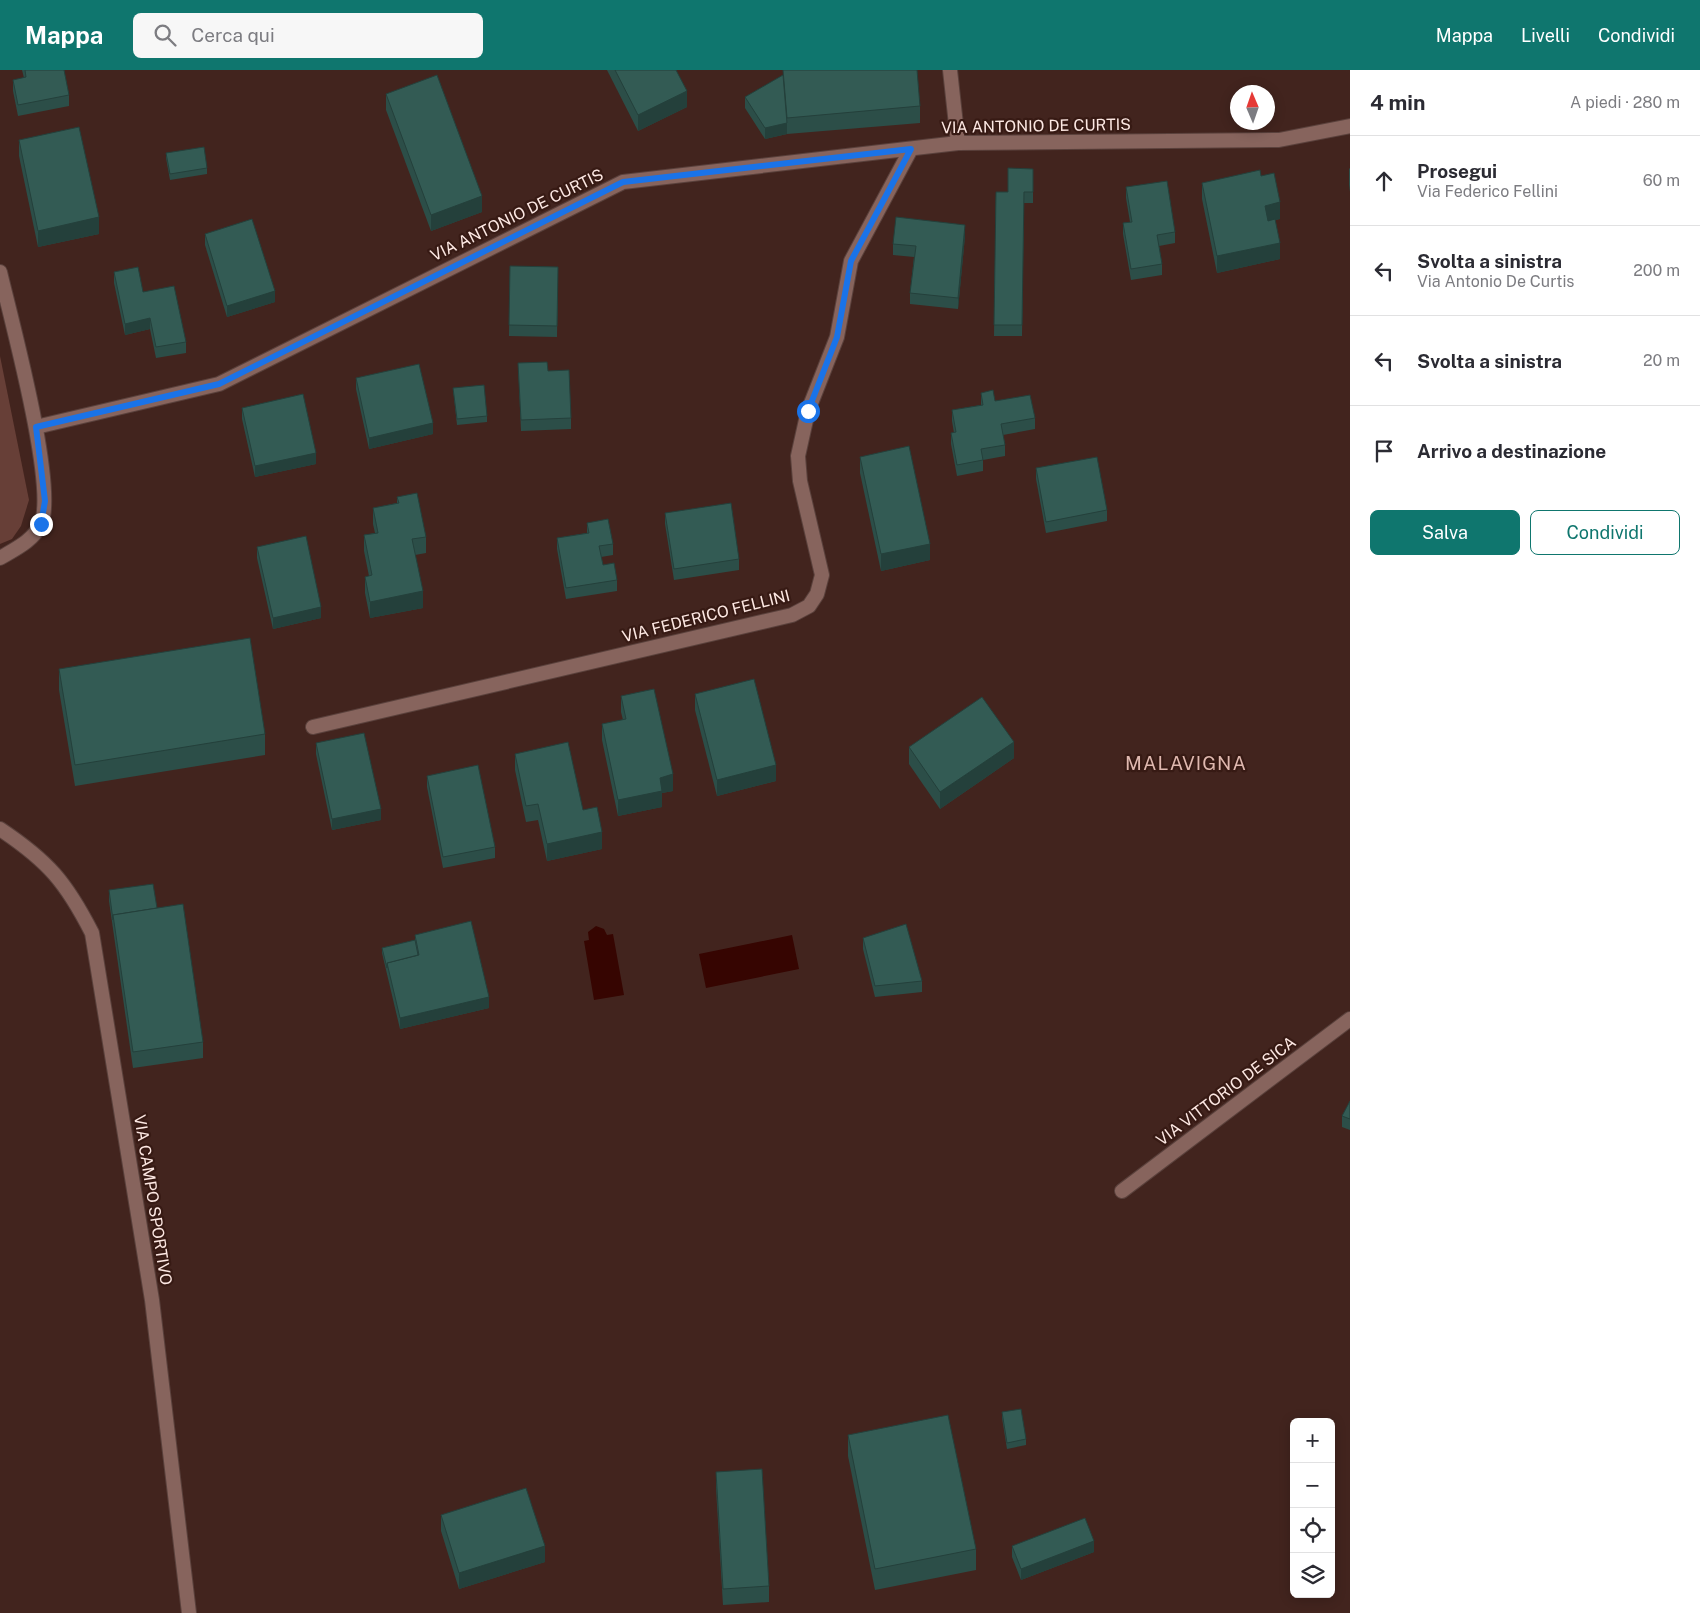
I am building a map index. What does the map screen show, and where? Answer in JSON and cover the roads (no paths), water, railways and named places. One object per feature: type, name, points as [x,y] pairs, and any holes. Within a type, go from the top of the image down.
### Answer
[{"type":"street","points":[[950,70],[958,143]]},
{"type":"street","name":"VIA ANTONIO DE CURTIS","points":[[36,427],[219,384],[623,182],[958,143],[1279,140],[1350,126]]},
{"type":"street","name":"VIA FEDERICO FELLINI","points":[[313,727],[792,615],[809,606],[817,594],[822,575],[800,481],[798,456],[808,411],[837,337],[851,261],[911,149]]},
{"type":"street","points":[[0,272],[36,427],[45,501],[41,524],[24,544],[0,558]]},
{"type":"street","name":"VIA CAMPO SPORTIVO","points":[[0,829],[34,852],[57,876],[76,902],[92,933],[152,1300],[189,1613]]},
{"type":"street","name":"VIA VITTORIO DE SICA","points":[[1122,1191],[1350,1019]]},
{"type":"district","name":"MALAVIGNA","points":[[1186,763]]}]
